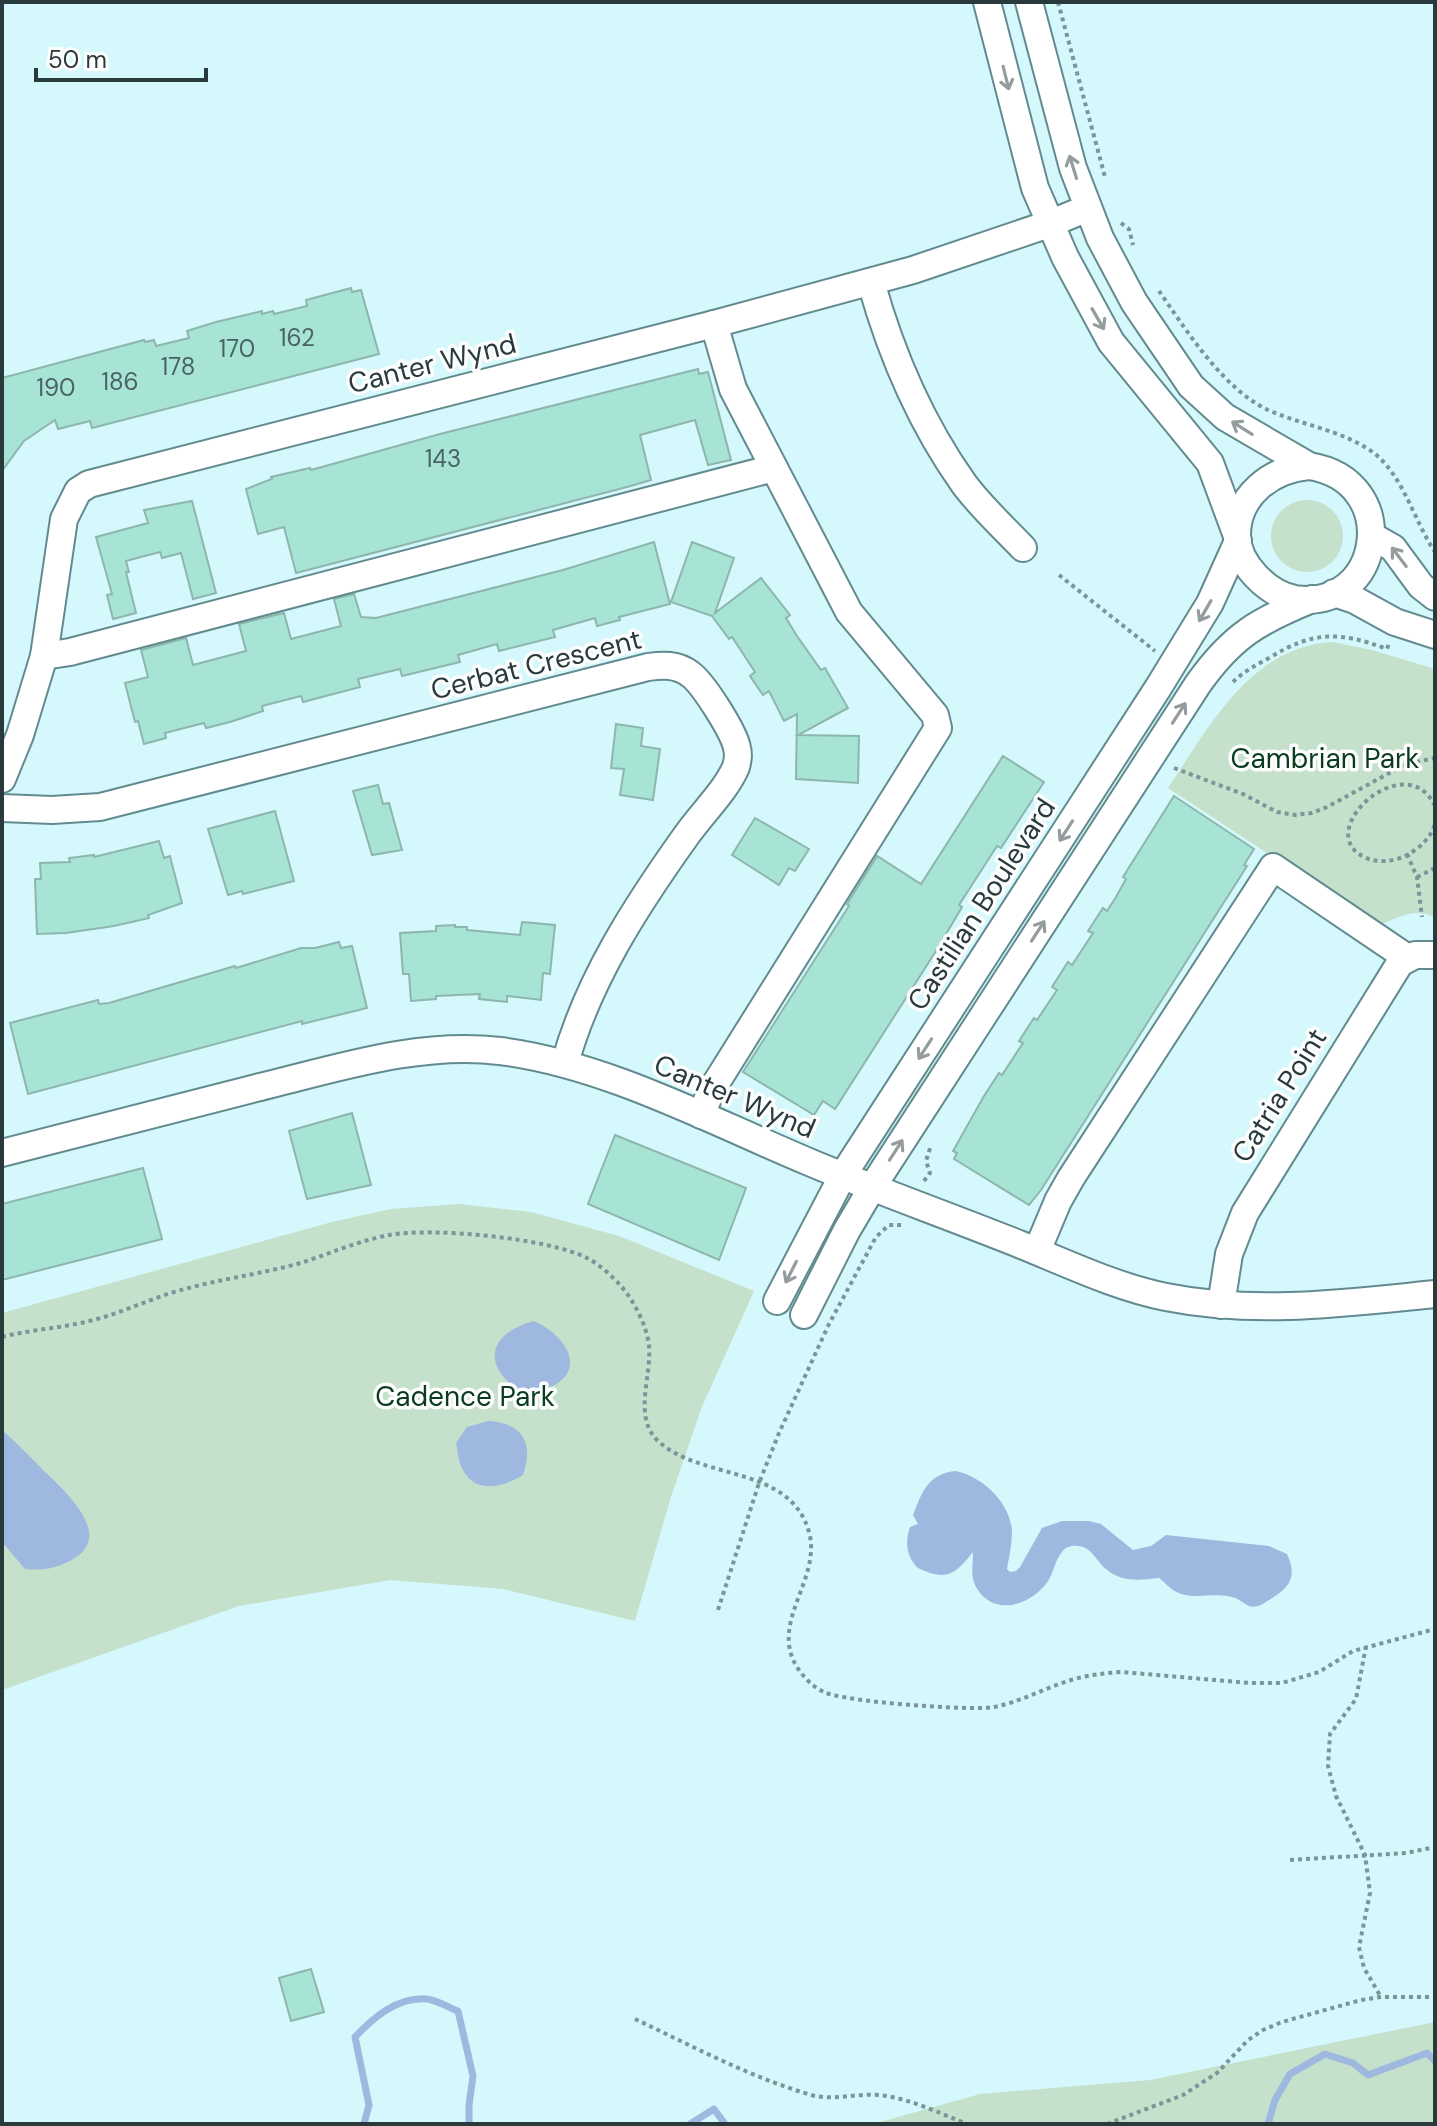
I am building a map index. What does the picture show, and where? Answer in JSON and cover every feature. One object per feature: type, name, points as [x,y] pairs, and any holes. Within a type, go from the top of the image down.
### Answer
[{"type":"street","points":[[987,2],[1035,188],[1049,224],[1084,296],[1111,342],[1210,463],[1253,574],[1280,594],[1295,599],[1323,596],[1355,600],[1393,628],[1435,635]]},
{"type":"street","points":[[804,1315],[873,1186],[1210,666],[1241,634],[1281,612],[1349,583],[1361,570],[1369,554],[1371,521],[1360,494],[1338,474],[1309,466],[1225,417],[1191,386],[1134,302],[1114,267],[1073,168],[1029,2]]},
{"type":"street","name":"Canter Wynd","points":[[2,779],[20,735],[44,656],[64,519],[78,491],[89,484],[871,282],[1049,224],[1088,208]]},
{"type":"street","points":[[871,282],[896,362],[924,418],[965,484],[1023,548]]},
{"type":"street","points":[[701,1115],[711,1091],[938,728],[935,715],[849,612],[733,389],[714,324]]},
{"type":"street","points":[[1237,538],[1246,504],[1265,480],[1294,467],[1309,466]]},
{"type":"street","points":[[44,656],[70,652],[774,468]]},
{"type":"street","points":[[1372,536],[1393,548],[1428,592]]},
{"type":"street","name":"Castilian Boulevard","points":[[777,1301],[843,1175],[1210,603],[1237,538]]},
{"type":"street","name":"Cerbat Crescent","points":[[2,808],[52,810],[100,807],[648,667],[676,666],[693,675],[731,733],[739,758],[736,767],[676,850],[596,979],[565,1063]]},
{"type":"street","points":[[1037,1251],[1071,1178],[1273,867],[1406,957],[1428,953],[1435,955]]},
{"type":"street","name":"Catria Point","points":[[1221,1305],[1229,1254],[1256,1191],[1394,971],[1406,957]]},
{"type":"street","name":"Canter Wynd","points":[[2,1153],[366,1061],[432,1051],[481,1050],[565,1063],[701,1115],[843,1175],[1162,1297],[1221,1305],[1302,1307],[1435,1294]]},
{"type":"path","points":[[1058,2],[1104,174]]},
{"type":"path","points":[[1122,226],[1129,229],[1137,255]]},
{"type":"path","points":[[1153,282],[1213,363],[1262,407],[1355,442],[1374,454],[1395,477],[1435,552]]},
{"type":"path","points":[[1059,575],[1156,652]]},
{"type":"path","points":[[1230,685],[1241,674],[1307,639],[1342,637],[1387,649],[1393,628]]},
{"type":"path","points":[[1182,756],[1174,768],[1286,814],[1312,813],[1335,804],[1406,764],[1435,758]]},
{"type":"path","points":[[1372,782],[1378,792]]},
{"type":"path","points":[[1435,806],[1430,796],[1413,787],[1395,786],[1378,792],[1362,803],[1352,818],[1349,834],[1353,848],[1364,857],[1380,861],[1407,854],[1430,837],[1435,824]]},
{"type":"path","points":[[1407,854],[1417,877],[1422,917]]},
{"type":"path","points":[[1417,877],[1435,868]]},
{"type":"path","points":[[922,1184],[930,1173],[926,1161],[937,1135]]},
{"type":"path","points":[[718,1610],[759,1483],[804,1376],[869,1249],[882,1229],[889,1225],[902,1225],[902,1217]]},
{"type":"path","points":[[2,1337],[96,1320],[172,1293],[296,1264],[388,1236],[449,1233],[556,1248],[585,1257],[601,1267],[622,1287],[635,1308],[649,1345],[646,1411],[650,1431],[659,1442],[694,1460],[780,1491],[791,1500],[806,1522],[811,1538],[811,1567],[790,1621],[789,1646],[794,1661],[806,1679],[833,1695],[978,1709],[1009,1703],[1069,1681],[1102,1673],[1131,1672],[1282,1683],[1319,1672],[1366,1646],[1435,1629]]},
{"type":"path","points":[[1366,1646],[1356,1699],[1330,1734],[1327,1748],[1336,1796],[1365,1855],[1370,1893],[1359,1947],[1364,1968],[1381,1997]]},
{"type":"path","points":[[1290,1860],[1435,1847]]},
{"type":"path","points":[[1107,2124],[1171,2101],[1201,2085],[1248,2040],[1263,2030],[1304,2015],[1381,1997],[1435,1997]]},
{"type":"path","points":[[635,2019],[743,2070],[810,2095],[825,2098],[883,2095],[967,2124]]},
{"type":"green space","points":[[1307,500],[1327,506],[1337,516],[1343,536],[1337,556],[1327,566],[1307,572],[1287,566],[1277,556],[1271,536],[1277,516],[1287,506]]},
{"type":"green space","name":"Cambrian Park","points":[[1332,642],[1372,650],[1435,669],[1435,918],[1414,913],[1378,926],[1168,788],[1216,716],[1255,674],[1278,658],[1303,647]]},
{"type":"green space","name":"Cadence Park","points":[[459,1204],[531,1212],[619,1236],[754,1291],[701,1409],[670,1500],[635,1621],[503,1589],[390,1580],[239,1606],[2,1690],[2,1313],[332,1222],[391,1209]]},
{"type":"green space","points":[[1435,2022],[1435,2124],[873,2124],[980,2094],[1150,2080]]},
{"type":"water","points":[[534,1321],[562,1342],[570,1365],[557,1384],[542,1390],[521,1392],[499,1371],[495,1351],[507,1333]]},
{"type":"water","points":[[488,1421],[510,1426],[517,1431],[523,1437],[527,1453],[523,1475],[507,1483],[490,1486],[467,1477],[456,1443],[467,1427]]},
{"type":"water","points":[[2,1430],[72,1499],[81,1512],[89,1537],[85,1549],[73,1559],[50,1568],[25,1569],[2,1542]]},
{"type":"water","points":[[955,1471],[975,1478],[993,1492],[1006,1510],[1012,1531],[1007,1569],[1010,1572],[1020,1567],[1042,1528],[1062,1521],[1089,1521],[1101,1524],[1133,1550],[1151,1546],[1166,1535],[1269,1546],[1287,1554],[1292,1570],[1290,1582],[1276,1596],[1259,1606],[1251,1606],[1229,1596],[1181,1594],[1159,1578],[1131,1580],[1118,1577],[1087,1549],[1073,1546],[1063,1550],[1042,1589],[1016,1604],[997,1604],[980,1593],[974,1583],[973,1552],[961,1566],[943,1575],[918,1568],[909,1554],[908,1533],[910,1527],[918,1524],[913,1515],[923,1492],[938,1476]]},
{"type":"building","points":[[351,288],[352,292],[361,290],[379,354],[92,428],[90,421],[58,429],[55,420],[24,441],[2,471],[2,378],[144,340],[154,340],[156,346],[189,338],[187,331],[216,322],[262,311],[262,314],[273,311],[274,314],[307,306],[306,300]]},
{"type":"building","points":[[698,369],[699,374],[708,372],[731,460],[708,465],[695,420],[640,435],[651,480],[627,487],[296,573],[284,527],[258,534],[246,489],[271,477],[311,470]]},
{"type":"building","points":[[192,501],[216,593],[193,599],[181,553],[162,558],[160,552],[126,561],[136,613],[113,619],[107,595],[112,594],[96,537],[148,523],[144,510]]},
{"type":"building","points":[[654,542],[670,604],[597,626],[595,618],[553,630],[555,637],[499,651],[497,644],[458,655],[460,662],[402,676],[400,669],[358,679],[360,687],[303,702],[301,696],[262,706],[263,711],[230,722],[206,728],[204,723],[165,733],[166,738],[144,744],[138,721],[135,722],[125,683],[148,677],[141,650],[186,638],[193,665],[246,651],[239,624],[284,613],[291,639],[341,626],[334,599],[354,594],[361,617],[376,618],[563,570]]},
{"type":"building","points":[[692,542],[734,558],[715,613],[761,578],[790,615],[786,618],[797,636],[821,670],[825,668],[848,708],[798,735],[859,736],[858,783],[796,779],[797,714],[784,721],[769,691],[763,695],[750,676],[755,672],[732,637],[729,639],[712,616],[671,602]]},
{"type":"building","points":[[616,724],[643,728],[641,746],[660,749],[653,800],[620,795],[624,769],[611,768]]},
{"type":"building","points":[[1003,756],[1044,782],[959,905],[962,907],[936,951],[835,1109],[823,1101],[814,1115],[743,1072],[849,906],[847,904],[877,856],[921,884]]},
{"type":"building","points":[[378,785],[383,804],[389,803],[402,850],[372,855],[353,791]]},
{"type":"building","points":[[1174,796],[1254,849],[1244,865],[1247,866],[1029,1205],[954,1159],[957,1153],[953,1151],[984,1096],[1023,1043],[1019,1041],[1057,990],[1052,987],[1068,962],[1072,965],[1093,933],[1088,931],[1103,908],[1107,911],[1116,897],[1126,879],[1123,877]]},
{"type":"building","points":[[275,811],[294,881],[228,895],[208,829]]},
{"type":"building","points":[[755,818],[809,849],[795,871],[789,868],[779,885],[732,855]]},
{"type":"building","points":[[159,841],[164,858],[170,856],[182,903],[148,915],[149,918],[114,926],[37,934],[35,879],[41,879],[40,863],[70,862],[69,858],[94,857]]},
{"type":"building","points":[[522,922],[555,925],[550,974],[543,973],[541,1000],[507,996],[507,1002],[479,999],[480,994],[436,996],[436,999],[411,1001],[409,974],[403,974],[400,933],[436,931],[436,926],[455,925],[467,927],[467,930],[520,935]]},
{"type":"building","points":[[339,942],[341,948],[352,946],[367,1008],[302,1024],[302,1021],[28,1094],[10,1023],[98,1000],[99,1004],[109,1003],[301,948]]},
{"type":"building","points":[[352,1113],[371,1185],[307,1199],[289,1131]]},
{"type":"building","points":[[615,1135],[746,1188],[719,1260],[588,1204]]},
{"type":"building","points":[[143,1168],[162,1239],[2,1280],[2,1204]]},
{"type":"building","points":[[311,1969],[324,2012],[291,2021],[279,1978]]},
{"type":"waterway","points":[[364,2124],[369,2105],[355,2037],[378,2016],[396,2005],[416,1999],[435,2001],[458,2011],[473,2076],[469,2124]]},
{"type":"waterway","points":[[1268,2124],[1275,2100],[1290,2074],[1325,2054],[1353,2063],[1368,2075],[1427,2053],[1435,2061]]},
{"type":"waterway","points":[[690,2124],[714,2109],[725,2124]]}]
